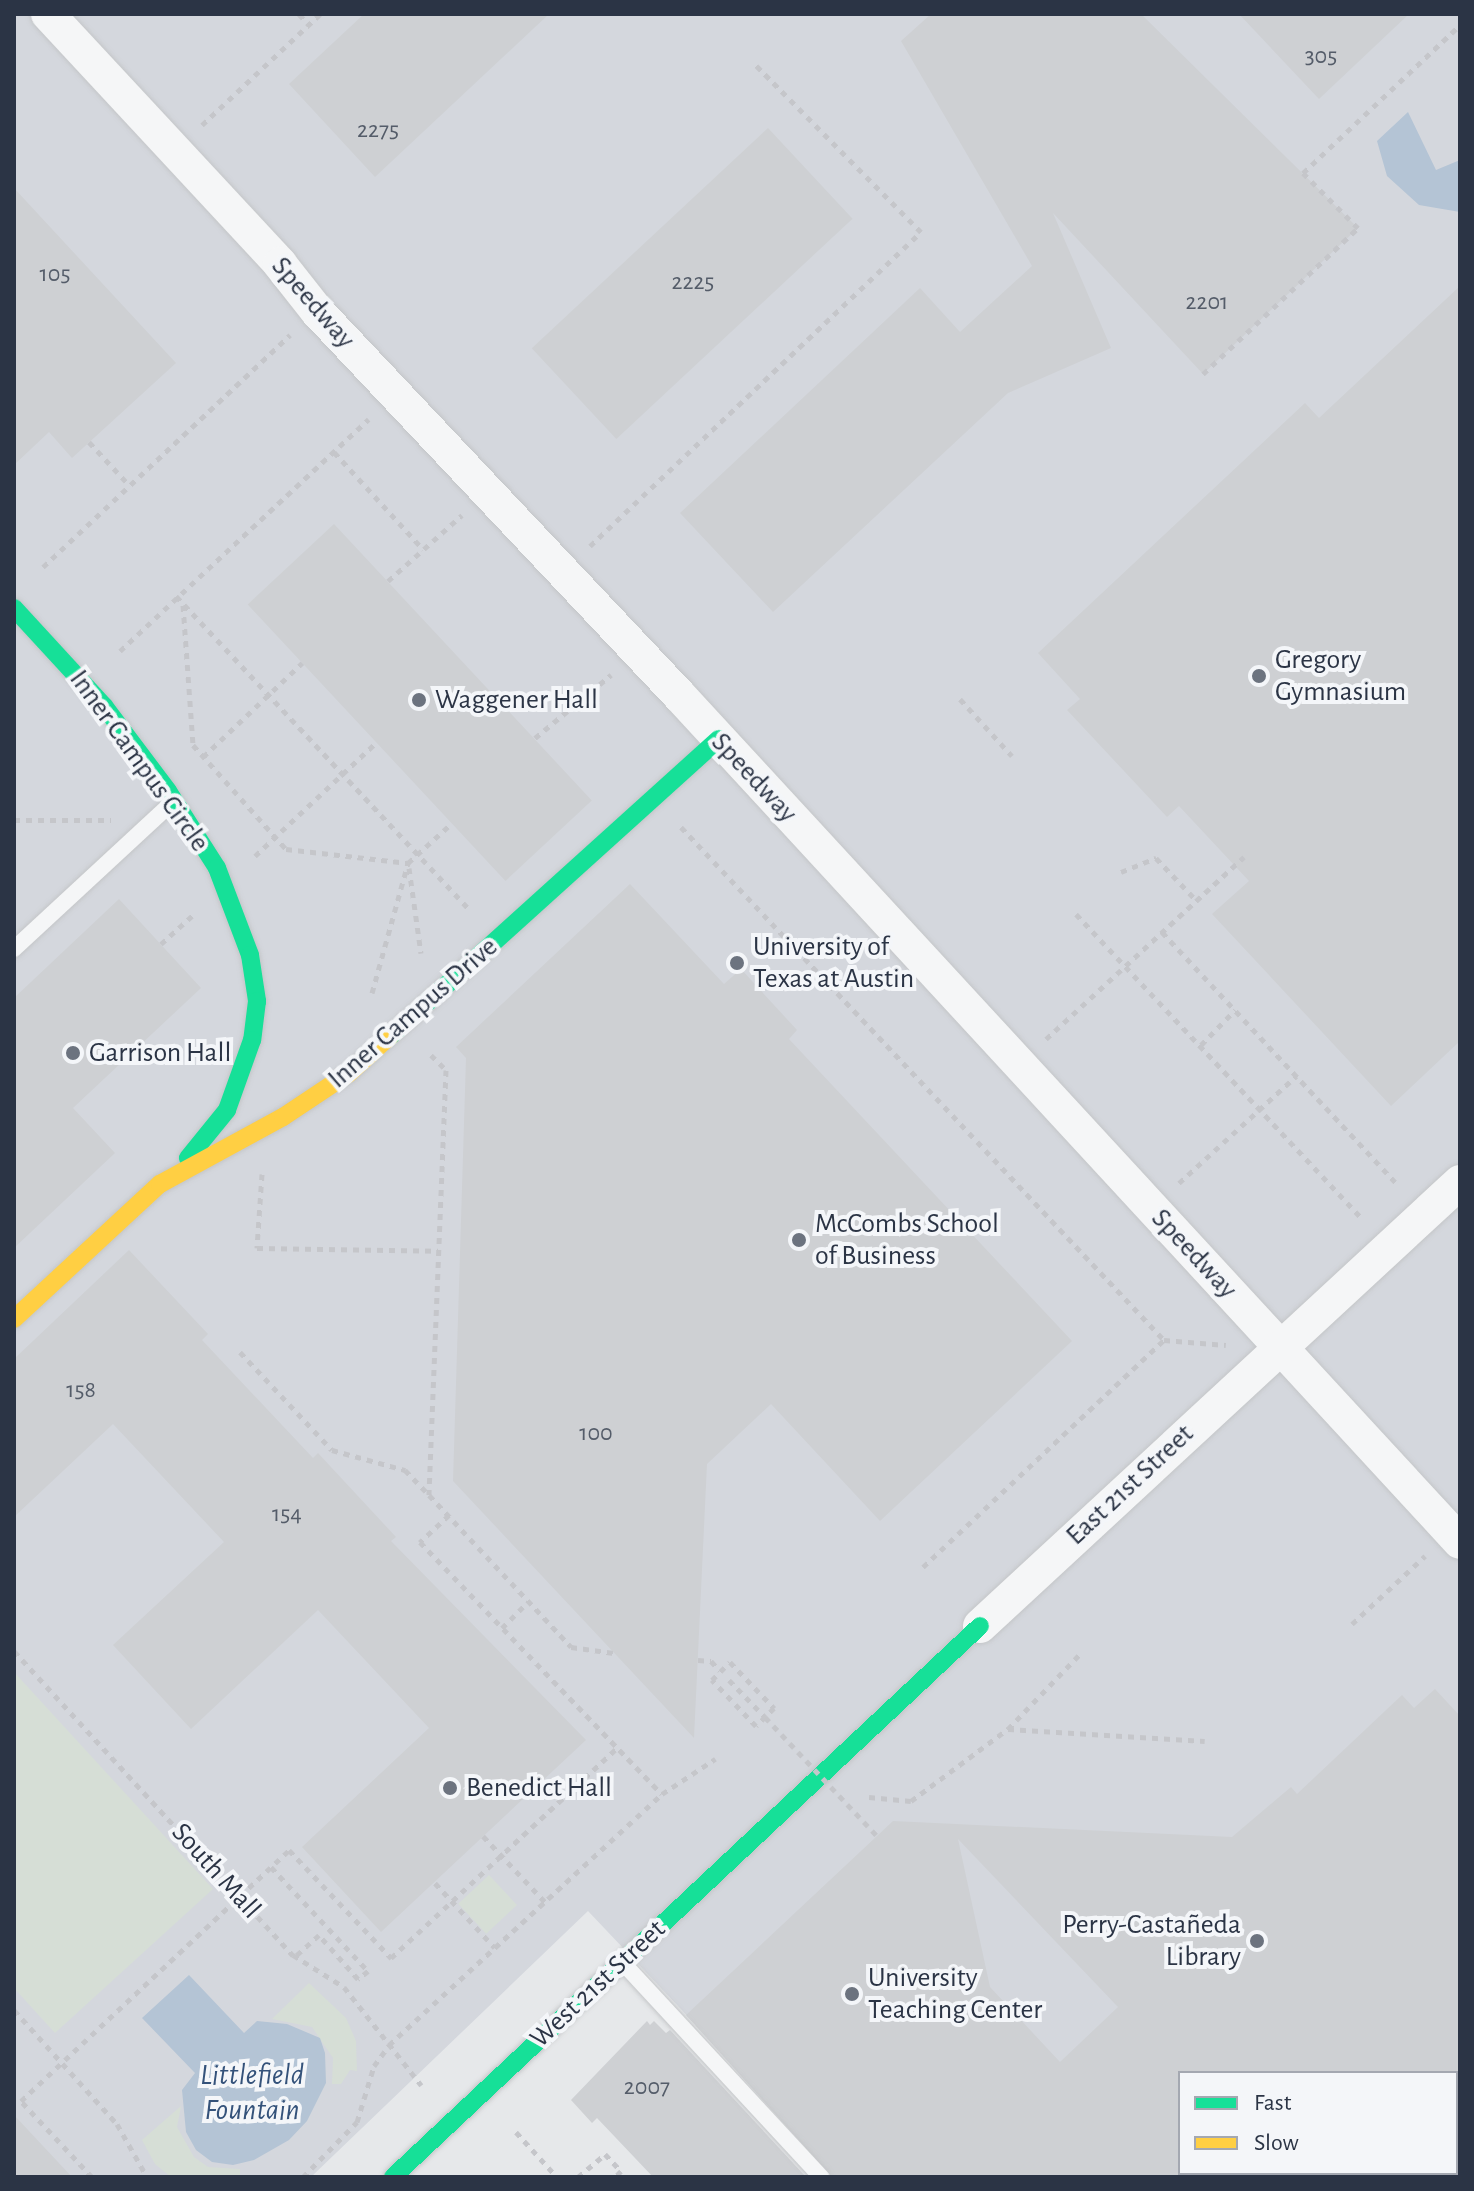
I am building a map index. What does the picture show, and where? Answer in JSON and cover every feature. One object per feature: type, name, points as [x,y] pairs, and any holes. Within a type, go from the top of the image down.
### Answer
[{"type":"street","name":"Speedway","points":[[48,14],[175,150],[317,311],[563,571],[1456,1537]]},
{"type":"street","name":"Inner Campus Circle","points":[[14,608],[104,706],[171,796],[224,885],[250,955],[257,1001],[252,1040],[227,1110],[199,1148],[160,1184]]},
{"type":"street","name":"Inner Campus Drive","points":[[14,1319],[160,1184],[283,1117],[349,1073],[719,739]]},
{"type":"street","name":"East 21st Street","points":[[804,1792],[1279,1346],[1460,1182]]},
{"type":"street","name":"West 21st Street","points":[[399,2175],[804,1792]]},
{"type":"lane","points":[[14,949],[155,820],[171,796]]},
{"type":"lane","points":[[622,1962],[821,2177]]},
{"type":"path","points":[[299,14],[309,25]]},
{"type":"path","points":[[175,150],[320,14]]},
{"type":"path","points":[[1203,374],[1358,228],[1303,173],[1460,25]]},
{"type":"path","points":[[563,571],[921,232],[755,64]]},
{"type":"path","points":[[43,567],[317,311]]},
{"type":"path","points":[[120,651],[396,394]]},
{"type":"path","points":[[89,442],[130,486]]},
{"type":"path","points":[[334,452],[423,549]]},
{"type":"path","points":[[388,581],[488,492]]},
{"type":"path","points":[[176,596],[498,940]]},
{"type":"path","points":[[183,604],[193,745],[286,849],[408,863]]},
{"type":"path","points":[[535,738],[639,653]]},
{"type":"path","points":[[171,796],[203,756],[302,663]]},
{"type":"path","points":[[960,699],[1012,756]]},
{"type":"path","points":[[161,944],[377,742]]},
{"type":"path","points":[[653,798],[1164,1340],[1227,1345]]},
{"type":"path","points":[[14,820],[155,820]]},
{"type":"path","points":[[370,998],[408,863],[452,823]]},
{"type":"path","points":[[1019,1064],[1244,857]]},
{"type":"path","points":[[1121,872],[1156,858],[1197,901]]},
{"type":"path","points":[[408,863],[428,1002]]},
{"type":"path","points":[[1076,914],[1361,1218]]},
{"type":"path","points":[[1162,932],[1396,1183]]},
{"type":"path","points":[[1201,1045],[1235,1010]]},
{"type":"path","points":[[403,1025],[446,1070],[429,1495]]},
{"type":"path","points":[[1152,1208],[1296,1076]]},
{"type":"path","points":[[263,1159],[257,1248],[438,1251]]},
{"type":"path","points":[[923,1567],[1164,1340]]},
{"type":"path","points":[[240,1352],[332,1450],[405,1470],[571,1647],[614,1653]]},
{"type":"path","points":[[449,1515],[420,1542],[662,1794]]},
{"type":"path","points":[[1352,1624],[1456,1537]]},
{"type":"path","points":[[502,1628],[528,1602]]},
{"type":"path","name":"South Mall","points":[[14,1651],[296,1956],[344,1987],[421,2085]]},
{"type":"path","points":[[869,1797],[911,1801],[1008,1729],[1081,1653]]},
{"type":"path","points":[[698,1660],[711,1661],[720,1671]]},
{"type":"path","points":[[730,1662],[774,1708],[765,1717],[756,1726],[712,1680],[730,1662]]},
{"type":"path","points":[[729,1680],[877,1836]]},
{"type":"path","points":[[1008,1729],[1205,1741]]},
{"type":"path","points":[[92,2177],[21,2101],[289,1850],[391,1958],[617,1748]]},
{"type":"path","points":[[303,2177],[357,2122],[374,2066],[389,2045],[662,1794],[715,1759]]},
{"type":"path","points":[[483,1836],[545,1902]]},
{"type":"path","points":[[271,1867],[368,1971],[358,1979],[319,1935],[296,1956]]},
{"type":"path","points":[[435,1883],[495,1948]]},
{"type":"path","points":[[14,2010],[117,2124],[147,2177]]},
{"type":"path","points":[[516,2132],[557,2177]]},
{"type":"path","points":[[578,2177],[605,2154],[621,2171],[615,2177]]},
{"type":"shaded area","name":"University of Texas at Austin","points":[[14,14],[1460,14],[1460,2177],[840,2177],[588,1911],[311,2177],[14,2177]]},
{"type":"shaded area","points":[[14,1672],[213,1889],[55,2033],[14,1988]]},
{"type":"shaded area","points":[[489,1875],[517,1905],[486,1934],[458,1904]]},
{"type":"shaded area","points":[[309,1983],[346,2018],[356,2041],[357,2071],[350,2070],[341,2084],[332,2084],[333,2058],[312,2027],[272,2019]]},
{"type":"shaded area","points":[[181,2106],[177,2127],[194,2157],[208,2167],[240,2169],[240,2177],[171,2177],[155,2164],[142,2140]]},
{"type":"water","points":[[1408,112],[1436,170],[1460,160],[1460,212],[1419,205],[1387,176],[1377,141]]},
{"type":"water","name":"Littlefield Fountain","points":[[189,1975],[244,2033],[257,2021],[287,2024],[320,2038],[325,2053],[326,2083],[307,2121],[289,2140],[254,2160],[233,2165],[212,2162],[196,2150],[186,2132],[182,2090],[195,2073],[142,2018]]},
{"type":"building","points":[[364,14],[549,14],[375,177],[289,84]]},
{"type":"building","points":[[931,14],[1141,14],[1358,228],[1203,374],[1053,213],[1111,348],[1008,393],[773,612],[680,513],[920,288],[960,332],[1032,266],[901,41]]},
{"type":"building","points":[[1239,14],[1409,14],[1319,99]]},
{"type":"building","points":[[768,128],[853,219],[616,439],[532,348]]},
{"type":"building","points":[[14,188],[176,363],[72,458],[49,432],[14,465]]},
{"type":"building","name":"Gregory Gymnasium","points":[[1460,286],[1460,1041],[1391,1106],[1212,914],[1249,881],[1179,806],[1167,817],[1067,710],[1080,699],[1038,653],[1305,403],[1319,418]]},
{"type":"building","name":"Waggener Hall","points":[[334,524],[592,800],[505,881],[248,604]]},
{"type":"building","name":"McCombs School of Business","points":[[630,884],[724,984],[741,969],[797,1030],[789,1039],[1072,1341],[880,1521],[771,1404],[707,1464],[694,1738],[453,1481],[466,1058],[456,1047]]},
{"type":"building","name":"Garrison Hall","points":[[119,899],[201,988],[73,1108],[115,1153],[14,1248],[14,998]]},
{"type":"building","points":[[129,1250],[208,1334],[202,1340],[313,1458],[318,1453],[396,1537],[391,1541],[586,1740],[381,1932],[302,1847],[429,1728],[318,1610],[191,1729],[113,1645],[224,1542],[113,1424],[14,1517],[14,1359]]},
{"type":"building","points":[[1435,1689],[1460,1716],[1460,2073],[1178,2071],[1180,2177],[832,2177],[686,2015],[893,1821],[1232,1837],[1291,1787],[1297,1794],[1402,1695],[1414,1708]],"holes":[[[958,1839],[1118,2007],[1060,2062],[990,1987]]]},
{"type":"building","points":[[647,2021],[650,2025],[654,2021],[666,2033],[670,2030],[806,2177],[653,2177],[597,2118],[592,2123],[571,2100]]},
{"type":"building","points":[[14,2115],[72,2177],[14,2177]]},
{"type":"traffic: fast","points":[[14,608],[104,706],[168,791],[217,868],[250,955],[257,1001],[252,1040],[227,1110],[188,1158]]},
{"type":"traffic: fast","points":[[390,1036],[719,739]]},
{"type":"traffic: fast","points":[[393,2177],[980,1626]]},
{"type":"traffic: slow","points":[[14,1319],[160,1184],[283,1117],[349,1073],[390,1036]]},
{"type":"place","name":"Gregory Gymnasium","points":[[1259,676]]},
{"type":"place","name":"Waggener Hall","points":[[419,700]]},
{"type":"place","name":"University of Texas at Austin","points":[[737,963]]},
{"type":"place","name":"Garrison Hall","points":[[73,1053]]},
{"type":"place","name":"McCombs School of Business","points":[[799,1240]]},
{"type":"place","name":"Benedict Hall","points":[[450,1788]]},
{"type":"place","name":"Perry-Castañeda Library","points":[[1257,1941]]},
{"type":"place","name":"University Teaching Center","points":[[852,1994]]}]
